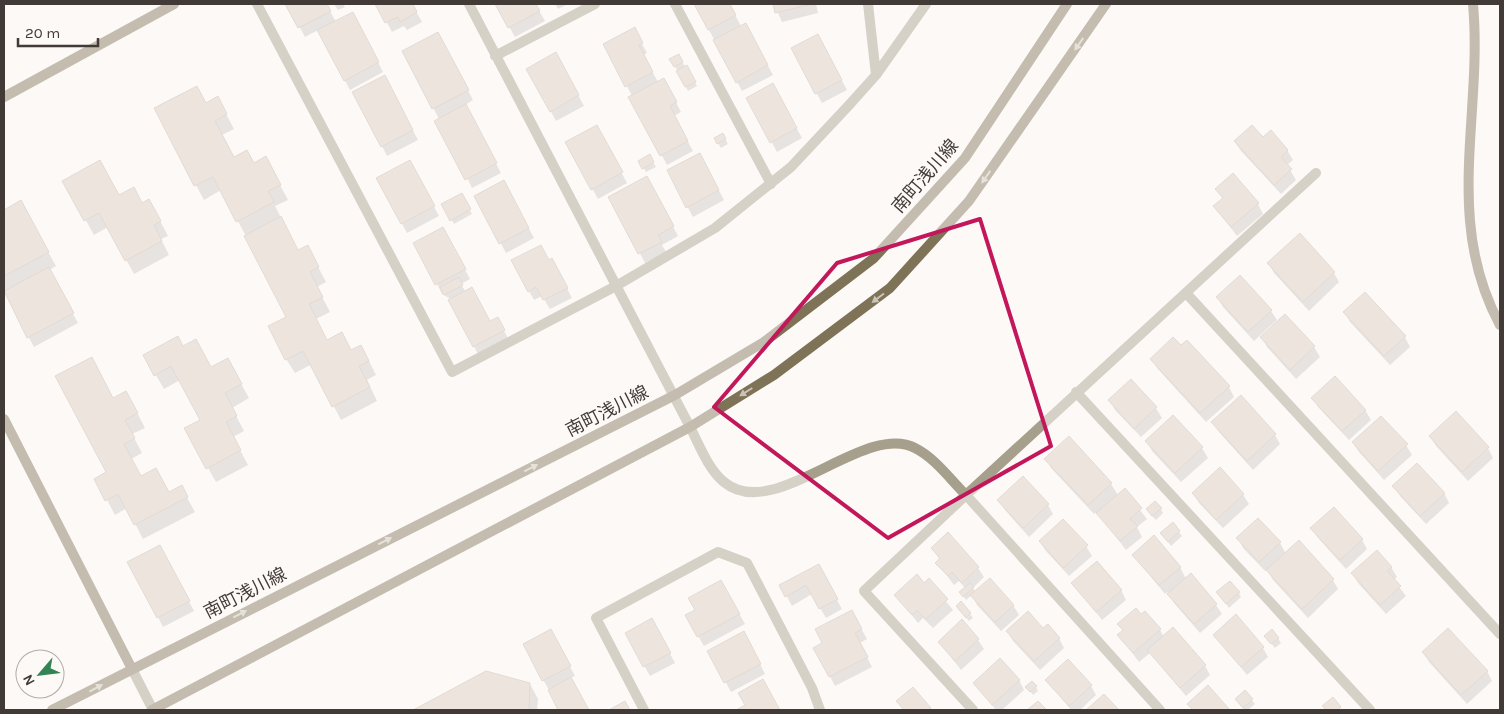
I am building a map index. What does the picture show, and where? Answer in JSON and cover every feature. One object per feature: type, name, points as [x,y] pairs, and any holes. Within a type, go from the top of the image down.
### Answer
[{"type":"street","points":[[4,97],[174,4]]},
{"type":"street","points":[[257,4],[452,372],[616,286],[716,228],[791,166],[876,74],[926,4]]},
{"type":"street","points":[[469,4],[675,395],[690,427],[706,457],[723,482],[741,491],[773,490],[872,448],[891,444],[915,448],[934,462],[966,494],[1160,710]]},
{"type":"street","points":[[495,56],[595,4]]},
{"type":"street","points":[[675,4],[771,184]]},
{"type":"street","points":[[868,4],[876,74]]},
{"type":"street","name":"南町浅川線","points":[[52,710],[675,395],[764,342],[874,258],[965,158],[1067,4]]},
{"type":"street","points":[[4,419],[153,710],[690,427],[774,375],[890,288],[970,201],[1106,4]]},
{"type":"street","points":[[1473,4],[1476,41],[1469,146],[1470,237],[1479,274],[1500,325]]},
{"type":"street","points":[[974,710],[864,591],[1076,392],[1316,173]]},
{"type":"street","points":[[1186,293],[1500,634]]},
{"type":"street","points":[[1076,392],[1370,710]]},
{"type":"street","points":[[644,710],[596,618],[718,552],[747,563],[812,688],[820,710]]},
{"type":"highlighted area","points":[[980,219],[1051,446],[888,538],[714,407],[837,263]]},
{"type":"building","points":[[285,4],[327,4],[331,11],[298,28]]},
{"type":"building","points":[[375,4],[413,4],[417,12],[400,22],[398,17],[385,23]]},
{"type":"building","points":[[495,4],[536,4],[540,11],[508,28]]},
{"type":"building","points":[[694,4],[730,4],[736,15],[708,30]]},
{"type":"building","points":[[773,4],[812,4],[775,13]]},
{"type":"building","points":[[353,12],[379,62],[344,81],[317,30]]},
{"type":"building","points":[[746,23],[768,65],[736,83],[713,40]]},
{"type":"building","points":[[635,27],[643,43],[639,45],[653,72],[625,87],[603,44]]},
{"type":"building","points":[[438,32],[469,90],[432,109],[402,51]]},
{"type":"building","points":[[818,34],[842,80],[815,94],[791,48]]},
{"type":"building","points":[[556,52],[579,95],[550,112],[526,69]]},
{"type":"building","points":[[679,54],[683,62],[674,67],[669,59]]},
{"type":"building","points":[[687,65],[696,82],[685,87],[676,71]]},
{"type":"building","points":[[385,75],[413,130],[381,147],[352,92]]},
{"type":"building","points":[[664,78],[677,102],[670,106],[688,141],[660,156],[628,97]]},
{"type":"building","points":[[773,83],[797,128],[770,143],[746,98]]},
{"type":"building","points":[[197,86],[206,103],[218,96],[227,114],[215,121],[234,157],[247,150],[254,163],[266,156],[281,185],[268,191],[274,202],[236,222],[213,177],[194,186],[154,108]]},
{"type":"building","points":[[466,104],[497,163],[465,180],[434,121]]},
{"type":"building","points":[[597,125],[623,172],[591,190],[565,142]]},
{"type":"building","points":[[1252,125],[1263,137],[1271,130],[1288,150],[1281,157],[1292,169],[1274,185],[1234,141]]},
{"type":"building","points":[[723,133],[726,139],[717,144],[714,138]]},
{"type":"building","points":[[700,153],[719,190],[686,208],[667,170]]},
{"type":"building","points":[[650,154],[654,162],[642,169],[638,161]]},
{"type":"building","points":[[100,160],[119,195],[134,187],[142,203],[149,199],[161,221],[154,225],[162,241],[125,261],[99,213],[84,221],[62,181]]},
{"type":"building","points":[[410,160],[435,206],[401,224],[376,178]]},
{"type":"building","points":[[1233,173],[1259,203],[1231,227],[1213,206],[1223,198],[1215,189]]},
{"type":"building","points":[[647,176],[674,226],[658,235],[662,242],[638,254],[608,197]]},
{"type":"building","points":[[504,180],[529,228],[499,244],[474,196]]},
{"type":"building","points":[[462,193],[471,209],[450,221],[441,204]]},
{"type":"building","points":[[21,200],[49,252],[4,276],[4,210]]},
{"type":"building","points":[[281,216],[298,250],[308,245],[319,267],[310,272],[323,297],[309,304],[327,340],[342,332],[351,350],[361,345],[369,361],[359,366],[370,387],[332,407],[303,351],[285,360],[268,326],[286,317],[244,236]]},
{"type":"building","points":[[443,227],[466,269],[435,285],[413,243]]},
{"type":"building","points":[[1300,233],[1335,272],[1303,302],[1267,263]]},
{"type":"building","points":[[541,245],[549,260],[552,258],[568,288],[543,300],[536,287],[528,292],[511,260]]},
{"type":"building","points":[[49,267],[74,313],[27,338],[4,291]]},
{"type":"building","points":[[1240,275],[1272,310],[1248,332],[1216,297]]},
{"type":"building","points":[[459,277],[463,285],[444,295],[440,287]]},
{"type":"building","points":[[472,287],[490,321],[498,317],[505,330],[473,347],[448,300]]},
{"type":"building","points":[[1365,292],[1406,336],[1384,356],[1343,312]]},
{"type":"building","points":[[1285,314],[1315,346],[1290,370],[1260,337]]},
{"type":"building","points":[[178,336],[183,346],[196,339],[211,367],[228,358],[242,384],[225,393],[237,416],[226,422],[241,450],[206,469],[184,428],[200,420],[171,366],[154,376],[143,355]]},
{"type":"building","points":[[1173,337],[1181,345],[1187,340],[1230,386],[1200,413],[1150,359]]},
{"type":"building","points":[[92,357],[113,398],[126,391],[138,413],[125,420],[135,438],[124,444],[141,476],[156,468],[169,492],[182,485],[188,497],[134,525],[118,494],[105,501],[94,479],[106,472],[55,376]]},
{"type":"building","points":[[1335,376],[1366,410],[1342,431],[1311,398]]},
{"type":"building","points":[[1131,379],[1157,407],[1134,429],[1108,400]]},
{"type":"building","points":[[1241,395],[1276,434],[1247,461],[1211,422]]},
{"type":"building","points":[[1456,411],[1489,447],[1462,472],[1429,436]]},
{"type":"building","points":[[1173,415],[1203,447],[1175,473],[1145,441]]},
{"type":"building","points":[[1381,416],[1408,444],[1378,471],[1352,442]]},
{"type":"building","points":[[1069,436],[1112,483],[1088,505],[1044,459]]},
{"type":"building","points":[[1417,463],[1445,493],[1420,516],[1392,486]]},
{"type":"building","points":[[1220,467],[1244,494],[1216,520],[1192,493]]},
{"type":"building","points":[[1023,476],[1049,504],[1023,528],[997,500]]},
{"type":"building","points":[[1125,488],[1142,508],[1130,519],[1138,526],[1120,541],[1096,513]]},
{"type":"building","points":[[1155,501],[1162,508],[1152,516],[1146,509]]},
{"type":"building","points":[[1334,507],[1363,539],[1340,560],[1310,528]]},
{"type":"building","points":[[1258,518],[1281,542],[1259,562],[1236,538]]},
{"type":"building","points":[[1063,519],[1088,545],[1063,568],[1039,541]]},
{"type":"building","points":[[1173,522],[1180,531],[1168,542],[1160,533]]},
{"type":"building","points":[[948,532],[979,567],[962,583],[952,572],[948,576],[935,563],[940,558],[931,548]]},
{"type":"building","points":[[1154,535],[1181,567],[1159,585],[1132,555]]},
{"type":"building","points":[[1299,540],[1334,579],[1302,609],[1266,570]]},
{"type":"building","points":[[160,545],[190,601],[157,618],[127,562]]},
{"type":"building","points":[[1377,550],[1392,567],[1387,571],[1401,586],[1380,605],[1351,573]]},
{"type":"building","points":[[1097,561],[1122,590],[1096,612],[1071,583]]},
{"type":"building","points":[[819,564],[838,599],[819,609],[806,585],[785,597],[779,585]]},
{"type":"building","points":[[1191,573],[1217,604],[1194,624],[1167,594]]},
{"type":"building","points":[[917,574],[924,583],[929,578],[948,599],[926,619],[917,610],[912,615],[894,595]]},
{"type":"building","points":[[990,578],[1014,605],[995,622],[970,595]]},
{"type":"building","points":[[721,580],[740,614],[697,637],[685,615],[695,610],[688,598]]},
{"type":"building","points":[[1230,581],[1240,592],[1226,604],[1216,592]]},
{"type":"building","points":[[970,583],[974,587],[963,597],[959,592]]},
{"type":"building","points":[[961,601],[971,613],[966,618],[956,606]]},
{"type":"building","points":[[1136,608],[1141,614],[1145,611],[1161,629],[1133,653],[1117,635],[1123,630],[1117,624]]},
{"type":"building","points":[[852,610],[862,629],[855,633],[868,657],[829,677],[813,648],[822,643],[815,629]]},
{"type":"building","points":[[1028,611],[1043,628],[1048,624],[1060,638],[1034,661],[1006,631]]},
{"type":"building","points":[[1236,614],[1264,647],[1241,667],[1213,635]]},
{"type":"building","points":[[652,618],[671,653],[643,667],[625,633]]},
{"type":"building","points":[[962,619],[979,639],[955,661],[938,642]]},
{"type":"building","points":[[1173,627],[1206,665],[1180,688],[1147,650]]},
{"type":"building","points":[[1448,628],[1488,671],[1461,695],[1422,652]]},
{"type":"building","points":[[551,629],[571,666],[542,681],[523,644]]},
{"type":"building","points":[[1272,629],[1279,638],[1271,644],[1264,636]]},
{"type":"building","points":[[744,631],[761,664],[724,683],[707,651]]},
{"type":"building","points":[[1000,658],[1020,680],[992,705],[973,683]]},
{"type":"building","points":[[1068,659],[1092,685],[1069,706],[1045,680]]},
{"type":"building","points":[[486,671],[530,683],[529,710],[413,710]]},
{"type":"building","points":[[571,677],[589,710],[558,710],[548,690]]},
{"type":"building","points":[[763,679],[780,710],[736,710],[745,705],[738,693]]},
{"type":"building","points":[[1032,681],[1037,686],[1030,692],[1025,687]]},
{"type":"building","points":[[1208,685],[1230,710],[1193,710],[1187,704]]},
{"type":"building","points":[[913,687],[931,708],[928,710],[904,710],[896,701]]},
{"type":"building","points":[[1245,690],[1253,699],[1243,708],[1235,699]]},
{"type":"building","points":[[1104,694],[1119,710],[1086,710]]},
{"type":"building","points":[[1333,697],[1341,707],[1338,710],[1326,710],[1322,706]]},
{"type":"building","points":[[625,701],[630,710],[609,710]]},
{"type":"building","points":[[1038,701],[1047,710],[1027,710]]}]
